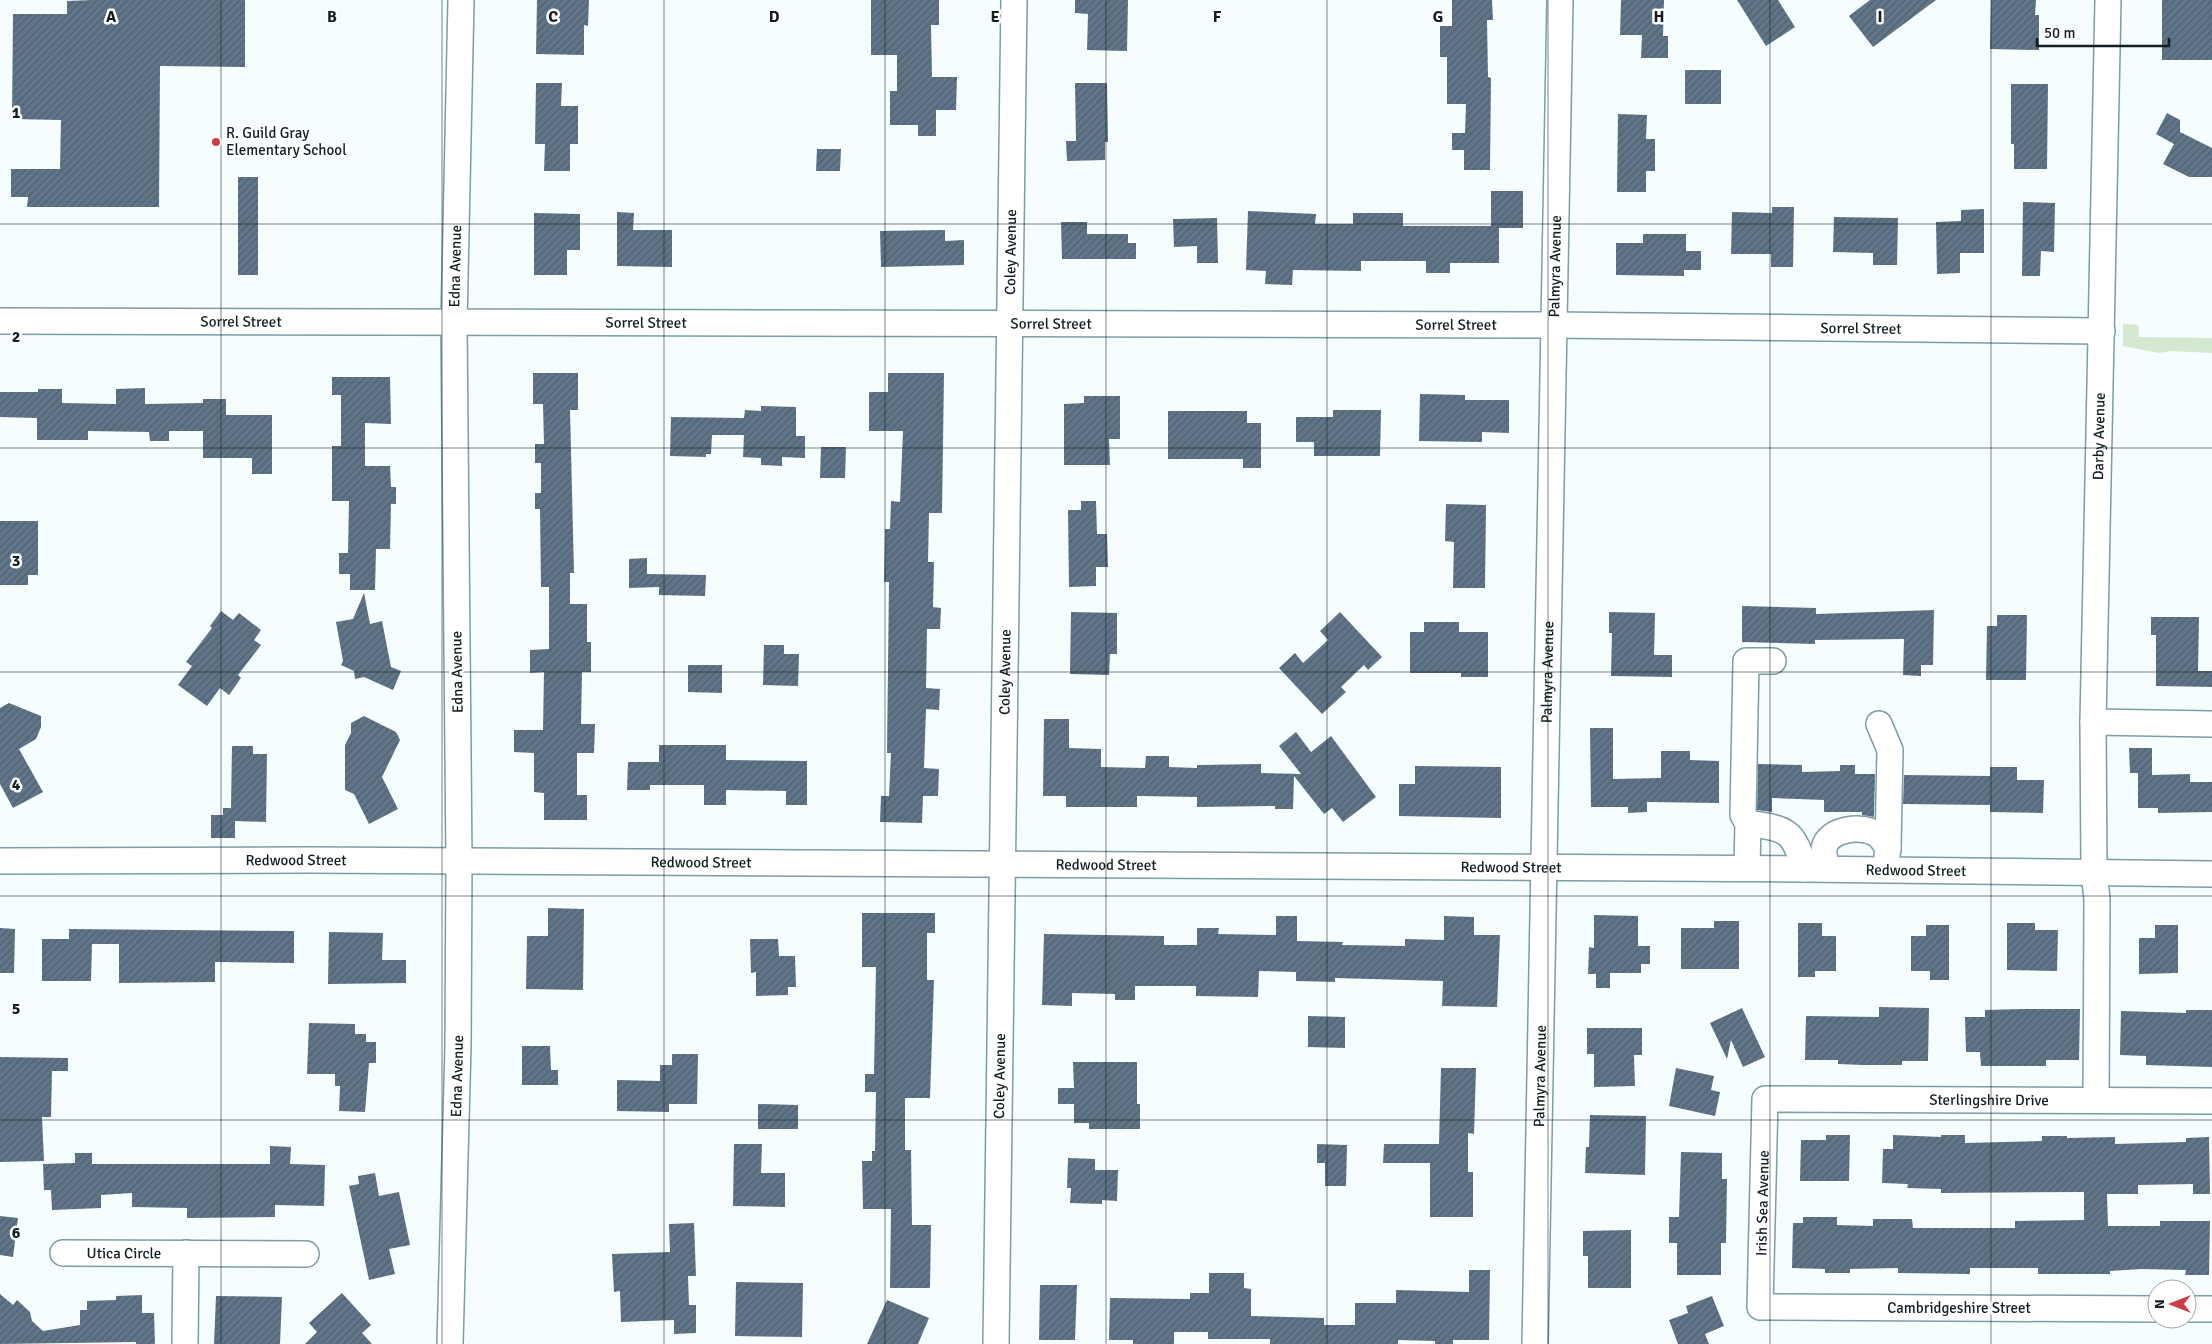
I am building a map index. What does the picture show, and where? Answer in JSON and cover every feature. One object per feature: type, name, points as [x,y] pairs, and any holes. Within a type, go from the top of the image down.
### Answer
[{"type":"street","name":"Edna Avenue","points":[[450,1344],[458,1046],[459,861],[454,323],[461,0]]},
{"type":"street","name":"Coley Avenue","points":[[996,1344],[1014,0]]},
{"type":"street","name":"Palmyra Avenue","points":[[1535,1344],[1560,0]]},
{"type":"street","name":"Darby Avenue","points":[[2096,1100],[2097,898],[2094,872],[2093,722],[2108,0]]},
{"type":"street","name":"Sorrel Street","points":[[0,321],[1553,325],[2102,331]]},
{"type":"street","points":[[1747,868],[1748,824],[1743,815],[1746,661],[1773,661]]},
{"type":"street","points":[[2093,722],[2212,724]]},
{"type":"street","points":[[1879,724],[1890,750],[1886,859]]},
{"type":"street","points":[[1748,824],[1777,827],[1792,836],[1816,869]]},
{"type":"street","points":[[1816,869],[1828,839],[1838,831],[1850,829],[1878,834],[1886,859]]},
{"type":"street","name":"Redwood Street","points":[[0,861],[459,861],[1816,869],[1886,859],[2094,872],[2212,874]]},
{"type":"street","name":"Sterlingshire Drive","points":[[1765,1098],[2212,1101]]},
{"type":"street","name":"Irish Sea Avenue","points":[[1760,1307],[1765,1098]]},
{"type":"street","name":"Utica Circle","points":[[63,1253],[306,1254]]},
{"type":"street","points":[[185,1344],[186,1253]]},
{"type":"street","name":"Cambridgeshire Street","points":[[1760,1307],[2147,1309]]},
{"type":"street","points":[[2197,1309],[2212,1309]]},
{"type":"green space","points":[[2123,324],[2138,325],[2139,337],[2212,338],[2212,353],[2171,351],[2159,353],[2123,346]]},
{"type":"building","points":[[245,0],[245,67],[160,66],[159,207],[27,207],[28,197],[11,197],[11,169],[60,169],[61,120],[12,119],[13,14],[67,14],[67,1]]},
{"type":"building","points":[[537,0],[589,0],[588,26],[584,25],[584,55],[536,54]]},
{"type":"building","points":[[871,0],[939,0],[939,25],[931,25],[932,77],[957,77],[956,110],[936,110],[936,136],[918,136],[918,125],[890,125],[890,91],[897,91],[897,55],[871,55]]},
{"type":"building","points":[[1075,0],[1128,0],[1127,51],[1087,50],[1088,14],[1075,13]]},
{"type":"building","points":[[1452,0],[1492,0],[1493,20],[1487,20],[1488,77],[1491,78],[1490,170],[1464,170],[1464,150],[1452,150],[1452,133],[1465,133],[1466,104],[1447,104],[1447,57],[1440,57],[1440,26],[1452,26]]},
{"type":"building","points":[[1621,0],[1664,0],[1663,36],[1668,36],[1668,58],[1641,58],[1642,35],[1620,35]]},
{"type":"building","points":[[1737,0],[1778,0],[1795,27],[1766,46]]},
{"type":"building","points":[[1870,0],[1936,0],[1873,47],[1849,16]]},
{"type":"building","points":[[1991,0],[2036,0],[2035,15],[2039,15],[2039,50],[1990,49]]},
{"type":"building","points":[[2162,0],[2212,0],[2212,60],[2162,60]]},
{"type":"building","points":[[1685,70],[1721,70],[1721,104],[1685,104]]},
{"type":"building","points":[[536,83],[562,83],[561,106],[578,106],[578,144],[570,144],[570,171],[544,171],[545,144],[535,144]]},
{"type":"building","points":[[1075,83],[1107,83],[1108,142],[1105,142],[1105,160],[1067,161],[1066,141],[1076,141]]},
{"type":"building","points":[[2011,84],[2048,84],[2047,169],[2014,169],[2014,144],[2011,144]]},
{"type":"building","points":[[2167,113],[2180,120],[2180,132],[2212,148],[2212,177],[2189,177],[2163,164],[2174,144],[2156,134]]},
{"type":"building","points":[[1618,114],[1647,115],[1646,139],[1655,139],[1655,171],[1646,171],[1646,192],[1617,192]]},
{"type":"building","points":[[817,149],[841,149],[840,171],[816,171]]},
{"type":"building","points":[[238,177],[258,177],[258,275],[238,275]]},
{"type":"building","points":[[1491,191],[1523,191],[1523,228],[1499,228],[1499,263],[1450,263],[1450,273],[1426,273],[1426,261],[1361,261],[1361,271],[1293,270],[1292,285],[1265,284],[1266,271],[1246,270],[1248,211],[1316,214],[1315,224],[1353,224],[1353,213],[1403,213],[1403,226],[1491,226]]},
{"type":"building","points":[[2023,202],[2055,203],[2054,252],[2041,251],[2040,276],[2022,276]]},
{"type":"building","points":[[1772,207],[1794,207],[1793,267],[1771,267],[1771,254],[1731,254],[1732,212],[1772,213]]},
{"type":"building","points":[[1984,209],[1984,253],[1960,253],[1960,273],[1937,274],[1936,222],[1961,221],[1961,210]]},
{"type":"building","points":[[617,212],[634,213],[633,230],[672,230],[672,267],[617,266]]},
{"type":"building","points":[[534,213],[580,214],[580,250],[567,250],[567,275],[534,275]]},
{"type":"building","points":[[1834,217],[1898,218],[1897,265],[1873,265],[1873,253],[1833,252]]},
{"type":"building","points":[[1217,218],[1218,263],[1197,263],[1197,246],[1174,247],[1173,219]]},
{"type":"building","points":[[1061,222],[1087,222],[1087,234],[1128,234],[1128,243],[1136,243],[1136,259],[1062,259]]},
{"type":"building","points":[[945,230],[945,241],[964,240],[964,265],[881,267],[880,231]]},
{"type":"building","points":[[1643,234],[1686,234],[1686,251],[1701,251],[1701,270],[1684,270],[1684,276],[1616,275],[1616,243],[1643,243]]},
{"type":"building","points":[[533,373],[578,373],[578,410],[570,410],[574,573],[570,573],[570,604],[587,604],[587,642],[591,642],[591,672],[582,672],[581,724],[595,724],[594,753],[577,753],[577,795],[587,795],[587,820],[544,820],[544,793],[534,792],[534,753],[514,752],[514,730],[543,730],[544,672],[530,673],[530,650],[549,649],[549,587],[541,587],[540,509],[535,509],[535,493],[541,493],[541,463],[535,463],[535,444],[544,444],[543,404],[533,404]]},
{"type":"building","points":[[888,373],[944,373],[942,513],[929,513],[928,562],[934,562],[933,607],[941,608],[940,629],[927,629],[926,688],[940,689],[939,710],[926,709],[924,768],[939,769],[938,796],[923,796],[922,823],[880,822],[881,796],[889,796],[891,753],[887,753],[889,582],[884,582],[885,529],[890,529],[891,501],[900,502],[903,431],[869,431],[869,392],[888,392]]},
{"type":"building","points":[[332,377],[390,377],[391,424],[365,423],[365,466],[390,466],[391,487],[396,487],[396,504],[391,504],[390,549],[376,549],[375,590],[350,590],[350,574],[339,574],[339,553],[348,553],[349,501],[332,501],[332,446],[341,446],[341,395],[332,395]]},
{"type":"building","points":[[145,388],[145,404],[203,403],[203,399],[226,399],[226,415],[272,415],[272,474],[252,474],[252,458],[203,458],[203,431],[169,431],[169,441],[150,441],[149,432],[88,431],[88,440],[37,440],[37,418],[0,417],[0,392],[38,392],[38,389],[62,389],[62,403],[116,404],[116,389]]},
{"type":"building","points":[[1420,394],[1465,395],[1465,400],[1509,400],[1509,433],[1482,432],[1482,442],[1419,441]]},
{"type":"building","points":[[1084,396],[1120,396],[1120,439],[1109,439],[1110,465],[1064,465],[1064,404],[1084,403]]},
{"type":"building","points":[[761,406],[796,407],[796,436],[805,436],[805,458],[782,457],[782,466],[761,465],[761,458],[743,457],[744,435],[712,435],[711,454],[706,454],[706,457],[670,456],[671,417],[744,418],[745,410],[761,411]]},
{"type":"building","points":[[1333,410],[1381,410],[1380,456],[1314,456],[1314,442],[1296,442],[1296,417],[1333,417]]},
{"type":"building","points":[[1168,411],[1247,411],[1247,423],[1261,423],[1261,468],[1243,468],[1243,459],[1168,459]]},
{"type":"building","points":[[821,447],[846,447],[845,478],[820,478]]},
{"type":"building","points":[[1081,501],[1096,501],[1097,534],[1107,534],[1108,567],[1096,567],[1096,586],[1069,587],[1068,510],[1081,510]]},
{"type":"building","points":[[1446,504],[1486,505],[1485,588],[1453,588],[1454,542],[1445,541]]},
{"type":"building","points":[[0,521],[38,521],[38,575],[28,575],[28,585],[0,585]]},
{"type":"building","points":[[647,558],[647,574],[706,575],[705,596],[659,595],[659,587],[629,588],[629,559]]},
{"type":"building","points":[[364,593],[370,624],[382,621],[391,667],[401,671],[393,690],[364,677],[355,679],[354,671],[341,665],[343,661],[336,622],[353,619]]},
{"type":"building","points":[[1742,606],[1816,608],[1816,614],[1934,610],[1933,665],[1921,665],[1921,676],[1903,675],[1904,639],[1815,640],[1815,644],[1742,642]]},
{"type":"building","points":[[221,611],[233,620],[239,613],[261,630],[254,640],[261,645],[238,675],[241,678],[229,695],[220,688],[207,706],[178,685],[192,666],[186,662],[212,628],[210,626]]},
{"type":"building","points":[[1071,612],[1117,613],[1117,654],[1110,654],[1109,675],[1070,674]]},
{"type":"building","points":[[1340,612],[1382,657],[1368,670],[1364,665],[1341,687],[1346,692],[1322,714],[1279,668],[1295,653],[1303,663],[1328,640],[1320,631]]},
{"type":"building","points":[[1609,612],[1655,613],[1654,655],[1672,655],[1672,677],[1611,676],[1612,633],[1609,633]]},
{"type":"building","points":[[1997,615],[2027,615],[2026,680],[1986,680],[1987,626],[1997,626]]},
{"type":"building","points":[[2151,617],[2199,617],[2198,671],[2212,671],[2212,687],[2156,686],[2156,635],[2151,635]]},
{"type":"building","points":[[1424,622],[1459,622],[1459,632],[1488,632],[1488,677],[1461,677],[1461,673],[1410,673],[1410,632],[1424,632]]},
{"type":"building","points":[[764,645],[784,645],[784,654],[799,654],[798,686],[763,685]]},
{"type":"building","points":[[688,665],[722,665],[722,693],[688,692]]},
{"type":"building","points":[[9,703],[41,716],[41,727],[36,739],[19,749],[43,792],[13,808],[0,784],[0,708]]},
{"type":"building","points":[[364,716],[396,732],[400,740],[382,777],[398,809],[369,824],[354,794],[345,790],[345,745],[351,733],[351,723]]},
{"type":"building","points":[[1044,719],[1069,719],[1069,748],[1101,749],[1101,767],[1145,768],[1146,756],[1169,756],[1169,767],[1197,768],[1197,765],[1261,764],[1261,773],[1301,774],[1279,746],[1296,732],[1311,752],[1331,736],[1376,797],[1343,822],[1332,808],[1324,814],[1294,776],[1293,809],[1275,809],[1275,806],[1197,807],[1197,797],[1137,796],[1137,807],[1066,807],[1066,796],[1043,796]]},
{"type":"building","points":[[1590,728],[1613,728],[1613,779],[1661,778],[1661,751],[1690,751],[1690,760],[1719,761],[1719,803],[1647,802],[1647,812],[1628,813],[1628,807],[1591,807]]},
{"type":"building","points":[[659,745],[726,745],[726,760],[807,761],[807,805],[786,805],[786,791],[726,790],[726,805],[704,805],[704,785],[650,785],[650,790],[627,790],[628,762],[659,762]]},
{"type":"building","points":[[232,746],[253,746],[253,754],[267,754],[266,822],[235,821],[235,838],[211,838],[211,815],[223,815],[223,808],[231,808]]},
{"type":"building","points":[[2129,748],[2152,748],[2152,775],[2190,774],[2190,782],[2212,782],[2212,812],[2158,813],[2158,808],[2138,808],[2138,773],[2130,773]]},
{"type":"building","points":[[1758,764],[1802,765],[1802,772],[1840,771],[1840,765],[1855,765],[1855,774],[1875,774],[1874,817],[1862,815],[1862,812],[1824,812],[1824,800],[1772,798],[1772,812],[1757,810]]},
{"type":"building","points":[[1415,766],[1501,767],[1501,818],[1399,816],[1399,784],[1415,784]]},
{"type":"building","points":[[1990,767],[2017,767],[2017,780],[2044,780],[2043,813],[1990,812],[1990,805],[1903,804],[1904,775],[1990,776]]},
{"type":"building","points":[[548,908],[584,909],[583,990],[526,989],[527,936],[548,936]]},
{"type":"building","points":[[862,913],[935,913],[935,933],[927,933],[927,980],[934,980],[930,1098],[905,1098],[905,1150],[911,1150],[912,1225],[931,1225],[930,1288],[890,1288],[891,1209],[863,1209],[862,1161],[872,1161],[872,1151],[875,1151],[876,1092],[865,1092],[865,1074],[874,1074],[876,967],[862,967]]},
{"type":"building","points":[[1594,915],[1638,916],[1638,946],[1650,946],[1650,964],[1641,964],[1641,973],[1610,973],[1610,988],[1596,988],[1596,974],[1588,974],[1589,947],[1594,948]]},
{"type":"building","points":[[1276,916],[1297,916],[1297,941],[1343,942],[1342,945],[1405,946],[1405,939],[1444,940],[1444,916],[1474,917],[1474,935],[1500,935],[1497,1007],[1442,1006],[1443,981],[1335,978],[1335,982],[1296,981],[1296,972],[1259,971],[1258,997],[1196,996],[1196,986],[1135,986],[1135,1000],[1115,1000],[1115,994],[1072,993],[1072,1006],[1042,1005],[1044,934],[1164,936],[1164,945],[1197,945],[1197,928],[1219,928],[1218,934],[1276,935]]},
{"type":"building","points":[[1714,921],[1739,921],[1739,969],[1681,969],[1681,928],[1714,928]]},
{"type":"building","points":[[1798,923],[1822,923],[1822,936],[1836,936],[1836,971],[1815,971],[1815,977],[1798,977]]},
{"type":"building","points":[[2007,923],[2035,923],[2035,930],[2058,930],[2057,971],[2007,970]]},
{"type":"building","points":[[1926,925],[1949,925],[1949,980],[1930,980],[1930,971],[1911,971],[1911,936],[1926,936]]},
{"type":"building","points":[[2155,925],[2178,925],[2178,973],[2139,974],[2139,938],[2155,938]]},
{"type":"building","points":[[0,928],[15,929],[14,973],[0,973]]},
{"type":"building","points":[[69,929],[294,931],[294,963],[215,962],[215,982],[119,983],[119,944],[92,944],[91,981],[42,981],[42,939],[69,939]]},
{"type":"building","points":[[329,932],[383,933],[382,960],[406,960],[406,983],[328,984]]},
{"type":"building","points":[[750,939],[778,939],[779,956],[795,956],[796,987],[788,987],[788,995],[756,996],[756,972],[751,973]]},
{"type":"building","points":[[1879,1007],[1929,1008],[1928,1061],[1902,1061],[1902,1065],[1863,1065],[1838,1064],[1838,1060],[1805,1060],[1806,1016],[1879,1017]]},
{"type":"building","points":[[1742,1008],[1765,1057],[1743,1067],[1731,1040],[1727,1059],[1710,1023]]},
{"type":"building","points":[[2080,1009],[2079,1060],[2046,1060],[2046,1066],[1981,1066],[1980,1052],[1966,1052],[1965,1017],[1985,1017],[1985,1010]]},
{"type":"building","points":[[2186,1010],[2212,1010],[2212,1067],[2146,1065],[2146,1056],[2120,1055],[2121,1011],[2186,1013]]},
{"type":"building","points":[[1308,1016],[1345,1017],[1345,1048],[1308,1047]]},
{"type":"building","points":[[309,1023],[355,1024],[355,1034],[366,1034],[366,1042],[376,1042],[376,1063],[369,1063],[365,1112],[339,1111],[340,1086],[335,1086],[335,1074],[307,1074]]},
{"type":"building","points":[[1587,1028],[1642,1028],[1642,1055],[1634,1055],[1635,1086],[1594,1087],[1594,1054],[1587,1054]]},
{"type":"building","points":[[522,1046],[550,1046],[551,1070],[558,1070],[558,1085],[522,1085]]},
{"type":"building","points":[[672,1054],[698,1054],[697,1104],[669,1104],[669,1112],[617,1111],[617,1080],[660,1081],[660,1065],[672,1065]]},
{"type":"building","points":[[0,1057],[68,1058],[68,1071],[52,1071],[51,1117],[42,1117],[44,1161],[0,1162]]},
{"type":"building","points":[[1073,1062],[1137,1062],[1137,1104],[1140,1104],[1140,1129],[1089,1129],[1089,1123],[1074,1123],[1074,1104],[1058,1104],[1058,1088],[1074,1088]]},
{"type":"building","points":[[1441,1068],[1476,1068],[1474,1134],[1468,1133],[1468,1172],[1473,1172],[1473,1217],[1430,1217],[1430,1163],[1383,1163],[1384,1144],[1439,1144]]},
{"type":"building","points":[[1676,1068],[1714,1076],[1711,1090],[1720,1092],[1715,1116],[1669,1106]]},
{"type":"building","points":[[758,1104],[798,1105],[798,1129],[758,1129]]},
{"type":"building","points":[[1590,1115],[1646,1116],[1645,1175],[1585,1173],[1586,1147],[1589,1147]]},
{"type":"building","points":[[1826,1135],[1850,1135],[1849,1181],[1800,1181],[1801,1140],[1826,1140]]},
{"type":"building","points":[[1893,1135],[1941,1137],[1941,1135],[1965,1135],[1965,1143],[2042,1141],[2042,1136],[2067,1136],[2067,1138],[2115,1137],[2115,1144],[2186,1142],[2186,1138],[2209,1137],[2210,1194],[2193,1194],[2193,1184],[2138,1185],[2138,1194],[2107,1194],[2108,1226],[2160,1226],[2160,1221],[2210,1221],[2209,1275],[2185,1275],[2186,1270],[2141,1269],[2110,1271],[2110,1274],[2038,1274],[2038,1268],[1970,1268],[1970,1274],[1898,1273],[1898,1268],[1850,1269],[1850,1273],[1825,1273],[1825,1269],[1792,1268],[1793,1223],[1803,1223],[1803,1217],[1837,1217],[1837,1225],[1873,1226],[1873,1219],[1912,1219],[1913,1228],[2015,1228],[2015,1221],[2084,1220],[2084,1192],[1941,1193],[1941,1189],[1907,1188],[1908,1184],[1882,1183],[1883,1149],[1893,1149]]},
{"type":"building","points":[[734,1144],[762,1144],[761,1173],[785,1173],[785,1207],[733,1206]]},
{"type":"building","points":[[1317,1144],[1347,1145],[1346,1186],[1325,1186],[1325,1163],[1317,1163]]},
{"type":"building","points":[[270,1146],[291,1147],[290,1164],[325,1165],[324,1206],[275,1205],[275,1217],[187,1218],[187,1208],[132,1207],[132,1193],[101,1195],[101,1208],[52,1210],[51,1190],[44,1190],[43,1164],[75,1163],[75,1153],[92,1153],[92,1164],[270,1164]]},
{"type":"building","points":[[1681,1152],[1722,1153],[1722,1179],[1727,1179],[1726,1243],[1721,1243],[1721,1275],[1677,1275],[1677,1243],[1669,1243],[1669,1217],[1679,1217]]},
{"type":"building","points":[[1068,1158],[1095,1159],[1095,1170],[1118,1170],[1117,1201],[1102,1200],[1102,1204],[1070,1203],[1071,1188],[1067,1188]]},
{"type":"building","points":[[375,1173],[379,1196],[399,1192],[410,1245],[389,1249],[395,1274],[369,1280],[349,1186],[359,1184],[358,1176]]},
{"type":"building","points":[[0,1216],[18,1218],[13,1257],[0,1255]]},
{"type":"building","points":[[694,1223],[696,1276],[688,1276],[689,1305],[696,1305],[696,1333],[674,1334],[674,1320],[621,1322],[620,1291],[614,1292],[612,1254],[670,1252],[669,1224]]},
{"type":"building","points":[[1631,1230],[1631,1288],[1588,1288],[1588,1256],[1583,1256],[1583,1231]]},
{"type":"building","points":[[1469,1270],[1490,1270],[1489,1340],[1453,1340],[1453,1344],[1435,1344],[1435,1341],[1398,1340],[1398,1344],[1270,1344],[1270,1339],[1208,1339],[1208,1332],[1174,1332],[1174,1344],[1133,1344],[1133,1340],[1109,1340],[1110,1298],[1190,1299],[1190,1293],[1209,1293],[1209,1273],[1244,1273],[1244,1288],[1251,1289],[1251,1316],[1324,1318],[1324,1325],[1355,1325],[1355,1303],[1396,1303],[1396,1290],[1469,1292]]},
{"type":"building","points":[[736,1282],[803,1283],[802,1337],[735,1336]]},
{"type":"building","points":[[1040,1285],[1077,1285],[1075,1340],[1039,1340]]},
{"type":"building","points":[[342,1293],[371,1325],[362,1333],[372,1344],[305,1344],[317,1332],[309,1323]]},
{"type":"building","points":[[0,1294],[13,1305],[17,1300],[30,1312],[32,1321],[43,1331],[80,1325],[80,1310],[87,1310],[87,1301],[116,1300],[116,1296],[142,1295],[142,1313],[154,1313],[155,1344],[136,1344],[136,1342],[0,1344]]},
{"type":"building","points":[[216,1296],[282,1297],[280,1344],[214,1344]]},
{"type":"building","points":[[1712,1296],[1724,1326],[1705,1334],[1709,1344],[1678,1344],[1669,1320],[1688,1313],[1686,1306]]},
{"type":"building","points":[[887,1300],[929,1318],[918,1344],[867,1344]]},
{"type":"place","name":"R. Guild Gray Elementary School","points":[[216,142]]}]
